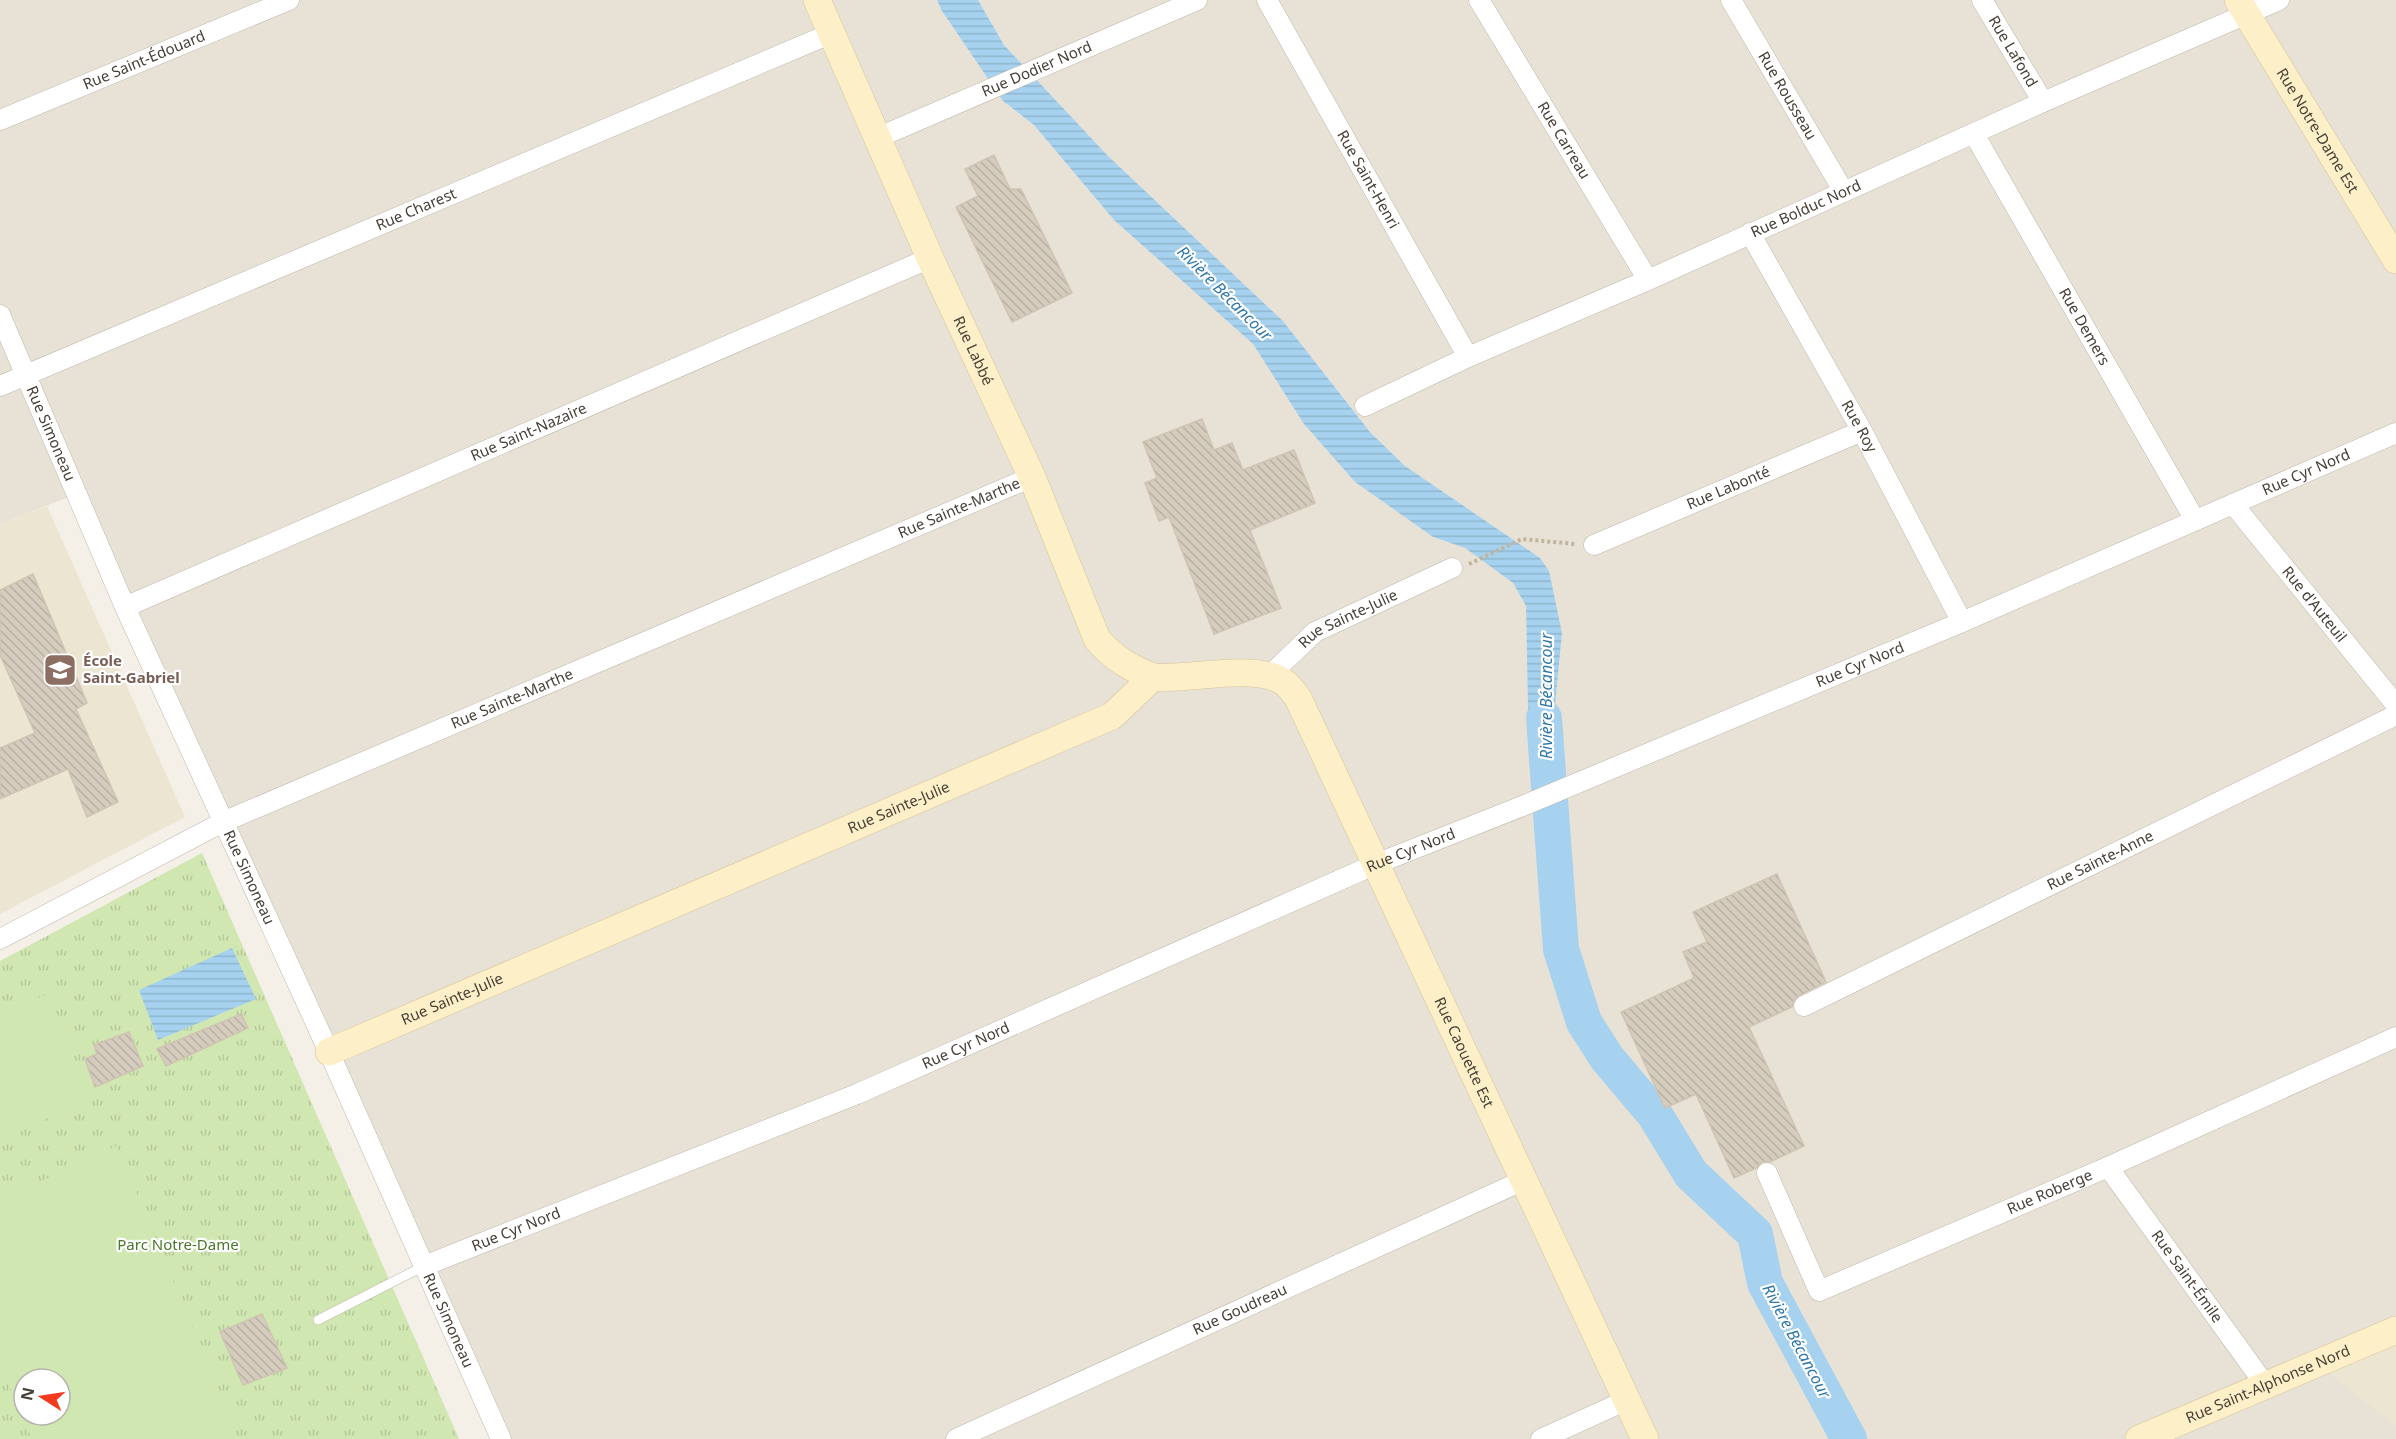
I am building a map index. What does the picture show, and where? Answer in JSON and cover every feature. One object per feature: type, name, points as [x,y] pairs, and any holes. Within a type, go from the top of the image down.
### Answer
[{"type":"street","name":"Rue Saint-Édouard","points":[[0,120],[289,0]]},
{"type":"street","name":"Rue Labbé","points":[[817,0],[930,258],[1032,477],[1097,639],[1110,654],[1132,669],[1153,677]]},
{"type":"street","name":"Rue Saint-Henri","points":[[1267,0],[1468,357]]},
{"type":"street","name":"Rue Carreau","points":[[1479,0],[1648,280]]},
{"type":"street","name":"Rue Rousseau","points":[[1731,0],[1844,192]]},
{"type":"street","name":"Rue Lafond","points":[[1983,0],[2043,102]]},
{"type":"street","name":"Rue Bolduc Nord","points":[[1365,406],[1468,357],[1648,280],[1750,232],[1974,134],[2243,7],[2279,0]]},
{"type":"street","name":"Rue Dodier Nord","points":[[877,138],[1188,2]]},
{"type":"street","name":"Rue Notre-Dame Est","points":[[2243,7],[2396,260]]},
{"type":"street","name":"Rue Charest","points":[[0,386],[832,33]]},
{"type":"street","name":"Rue Demers","points":[[1974,134],[2196,520]]},
{"type":"street","name":"Rue Roy","points":[[1750,232],[1862,431],[1962,622]]},
{"type":"street","name":"Rue Saint-Nazaire","points":[[125,607],[930,258]]},
{"type":"street","name":"Rue Simoneau","points":[[0,315],[125,607],[329,1053],[501,1439]]},
{"type":"street","name":"Rue Labonté","points":[[1594,545],[1862,431]]},
{"type":"street","name":"Rue Cyr Nord","points":[[424,1266],[857,1094],[1376,864],[1525,805],[1962,622],[2396,433]]},
{"type":"street","name":"Rue Sainte-Marthe","points":[[0,939],[223,822],[1032,477]]},
{"type":"street","name":"Rue d'Auteuil","points":[[2233,504],[2396,705]]},
{"type":"street","name":"Rue Sainte-Julie","points":[[1269,676],[1315,632],[1458,567]]},
{"type":"street","points":[[1153,677],[1170,679],[1248,672],[1269,676]]},
{"type":"street","name":"Rue Caouette Est","points":[[1269,676],[1285,682],[1298,698],[1645,1439]]},
{"type":"street","name":"Rue Sainte-Julie","points":[[329,1053],[1112,716],[1153,677]]},
{"type":"street","name":"Rue Sainte-Anne","points":[[1804,1006],[2396,715]]},
{"type":"street","name":"Rue Roberge","points":[[1767,1173],[1819,1291],[2108,1167],[2396,1037]]},
{"type":"street","name":"Rue Saint-Émile","points":[[2108,1167],[2266,1386]]},
{"type":"street","name":"Rue Goudreau","points":[[957,1439],[1524,1180]]},
{"type":"street","name":"Rue Saint-Alphonse Nord","points":[[2139,1439],[2396,1330]]},
{"type":"street","points":[[1541,1439],[1627,1400]]},
{"type":"lane","points":[[318,1320],[424,1266]]},
{"type":"path","points":[[1458,567],[1522,539],[1594,545]]},
{"type":"shaded area","points":[[0,0],[937,0],[942,11],[1003,101],[1034,125],[1114,220],[1253,344],[1304,424],[1355,482],[1433,537],[1465,548],[1513,583],[1526,606],[1529,764],[1549,767],[1562,633],[1405,466],[1370,432],[1283,321],[1107,155],[1004,45],[978,0],[2396,0],[2396,1439],[496,1439],[209,815],[74,495],[0,524]]},
{"type":"shaded area","name":"École Saint-Gabriel","points":[[47,506],[185,817],[0,914],[0,524]]},
{"type":"shaded area","points":[[2396,1330],[2396,1426],[2318,1364]]},
{"type":"green space","name":"Parc Notre-Dame","points":[[202,853],[459,1439],[0,1439],[0,961]]},
{"type":"green space","points":[[49,993],[90,1100],[0,1139],[0,1015]]},
{"type":"green space","points":[[117,1146],[233,1425],[201,1439],[32,1439],[27,1427],[72,1427],[72,1367],[12,1367],[12,1393],[0,1365],[0,1200]]},
{"type":"water","points":[[937,0],[978,0],[1004,45],[1107,155],[1283,321],[1370,432],[1405,466],[1540,558],[1549,571],[1562,633],[1549,767],[1529,764],[1526,606],[1513,583],[1465,548],[1433,537],[1355,482],[1304,424],[1253,344],[1114,220],[1034,125],[1003,101],[942,11]]},
{"type":"water","points":[[232,948],[256,999],[158,1040],[139,990]]},
{"type":"building","points":[[994,155],[1010,189],[1021,189],[1072,293],[1012,322],[956,207],[978,196],[965,169]]},
{"type":"building","points":[[1202,419],[1214,450],[1232,443],[1243,470],[1294,450],[1315,503],[1250,530],[1281,608],[1214,634],[1169,517],[1159,521],[1145,483],[1157,478],[1143,442]]},
{"type":"building","points":[[33,574],[87,703],[76,709],[118,802],[87,817],[68,769],[0,799],[0,748],[35,733],[0,655],[0,590]]},
{"type":"building","points":[[1777,874],[1826,982],[1798,996],[1792,1007],[1749,1027],[1804,1146],[1770,1162],[1762,1162],[1756,1168],[1734,1178],[1696,1094],[1665,1108],[1621,1012],[1694,978],[1683,952],[1707,942],[1693,912]]},
{"type":"building","points":[[241,1014],[248,1028],[166,1066],[157,1049]]},
{"type":"building","points":[[129,1032],[143,1066],[95,1087],[85,1059],[97,1054],[94,1045]]},
{"type":"building","points":[[262,1314],[287,1368],[243,1385],[220,1332]]},
{"type":"waterway","name":"Rivière Bécancour","points":[[1544,718],[1561,949],[1584,1022],[1607,1058],[1655,1115],[1691,1174],[1755,1234],[1765,1283],[1849,1439]]},
{"type":"place","name":"École Saint-Gabriel","points":[[60,670]]}]
